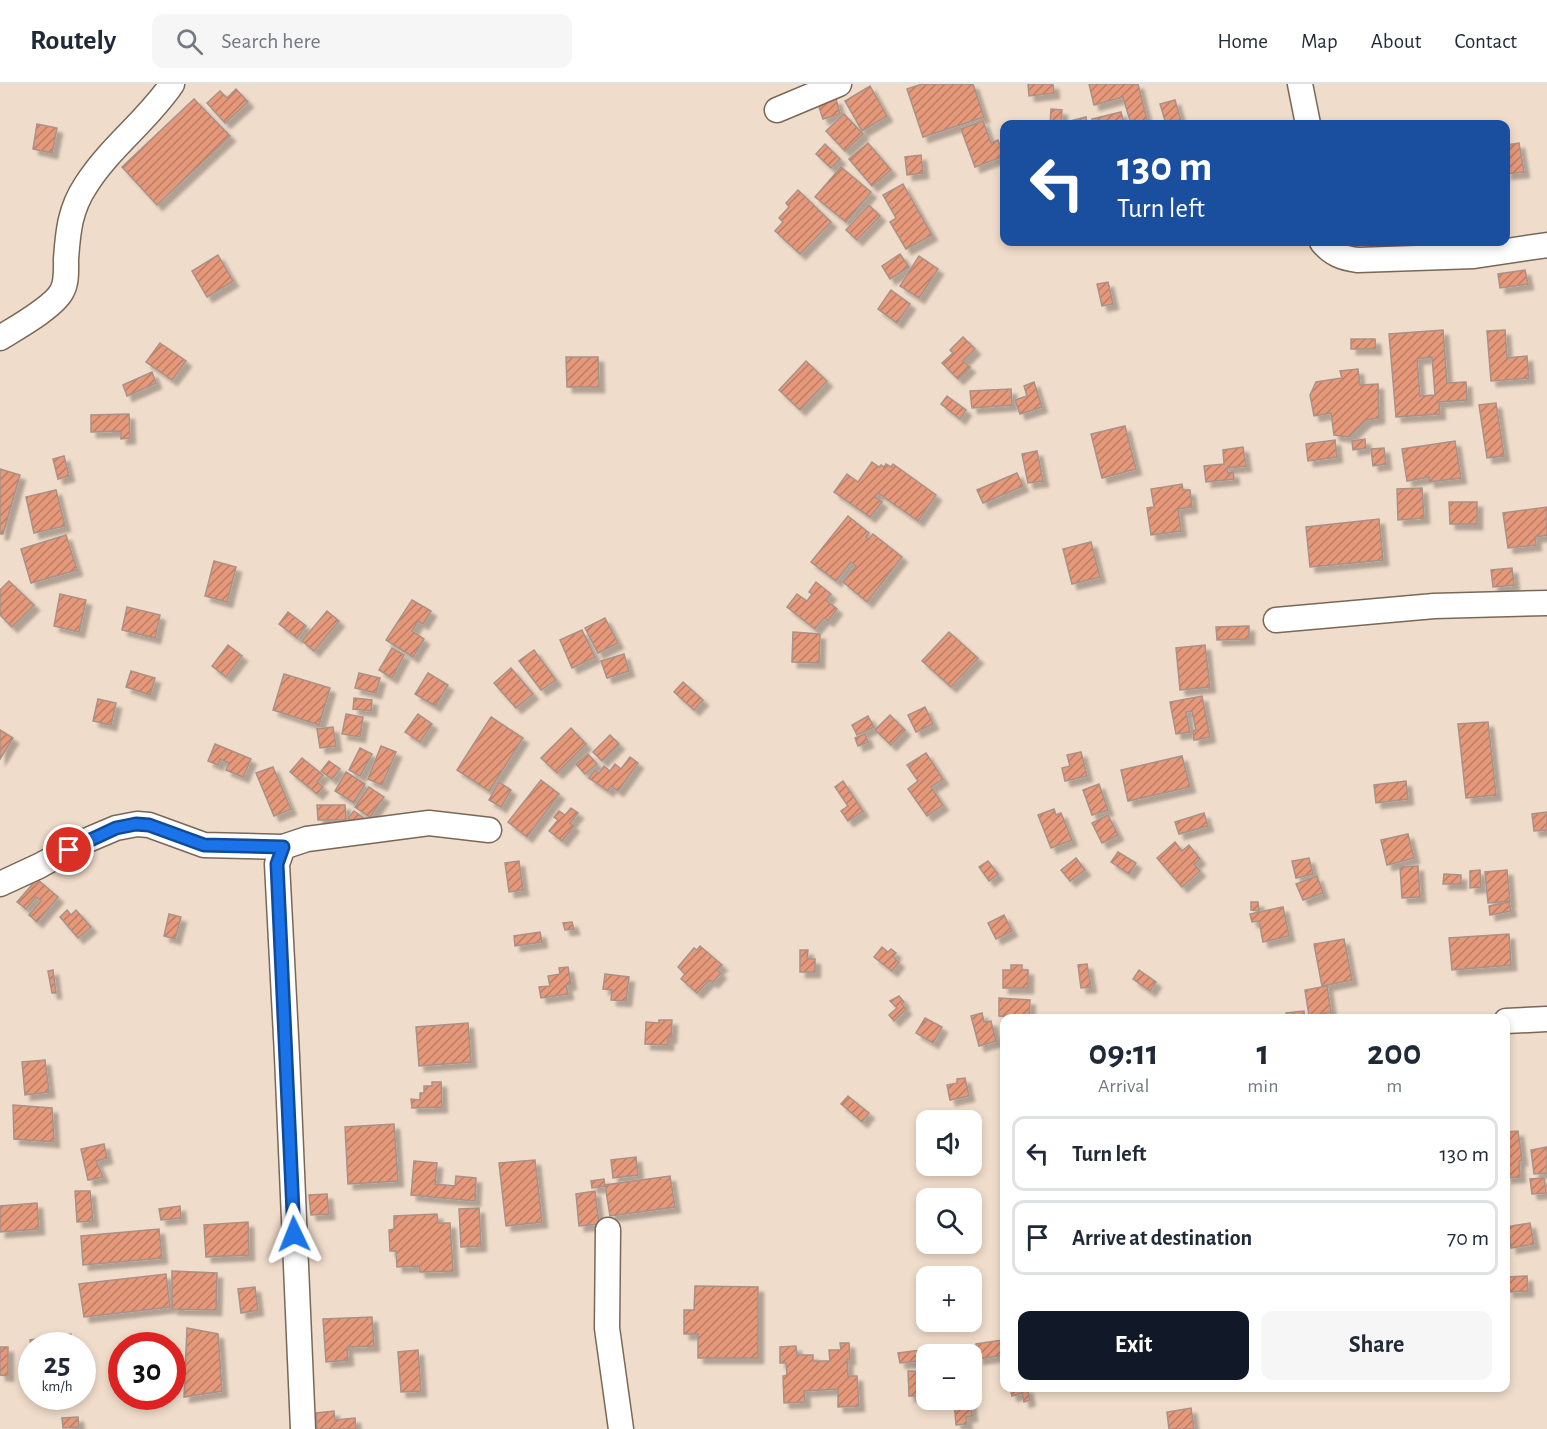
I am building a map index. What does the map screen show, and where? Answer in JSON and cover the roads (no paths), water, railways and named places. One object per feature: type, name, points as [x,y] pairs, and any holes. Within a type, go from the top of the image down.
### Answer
[{"type":"street","points":[[0,338],[35,316],[62,292],[68,225],[74,206],[104,159],[144,119],[172,84]]},
{"type":"street","points":[[777,110],[839,84]]},
{"type":"street","points":[[1300,84],[1307,120]]},
{"type":"street","points":[[1326,246],[1342,258],[1358,260],[1474,256],[1547,245]]},
{"type":"street","points":[[1276,620],[1434,606],[1547,603]]},
{"type":"street","points":[[0,884],[84,842],[116,828],[136,824],[149,825],[204,845],[283,847],[308,839],[429,822],[489,830]]},
{"type":"street","points":[[283,847],[277,864],[303,1429]]},
{"type":"street","points":[[1510,1022],[1547,1019]]},
{"type":"street","points":[[608,1230],[607,1328],[621,1429]]}]
